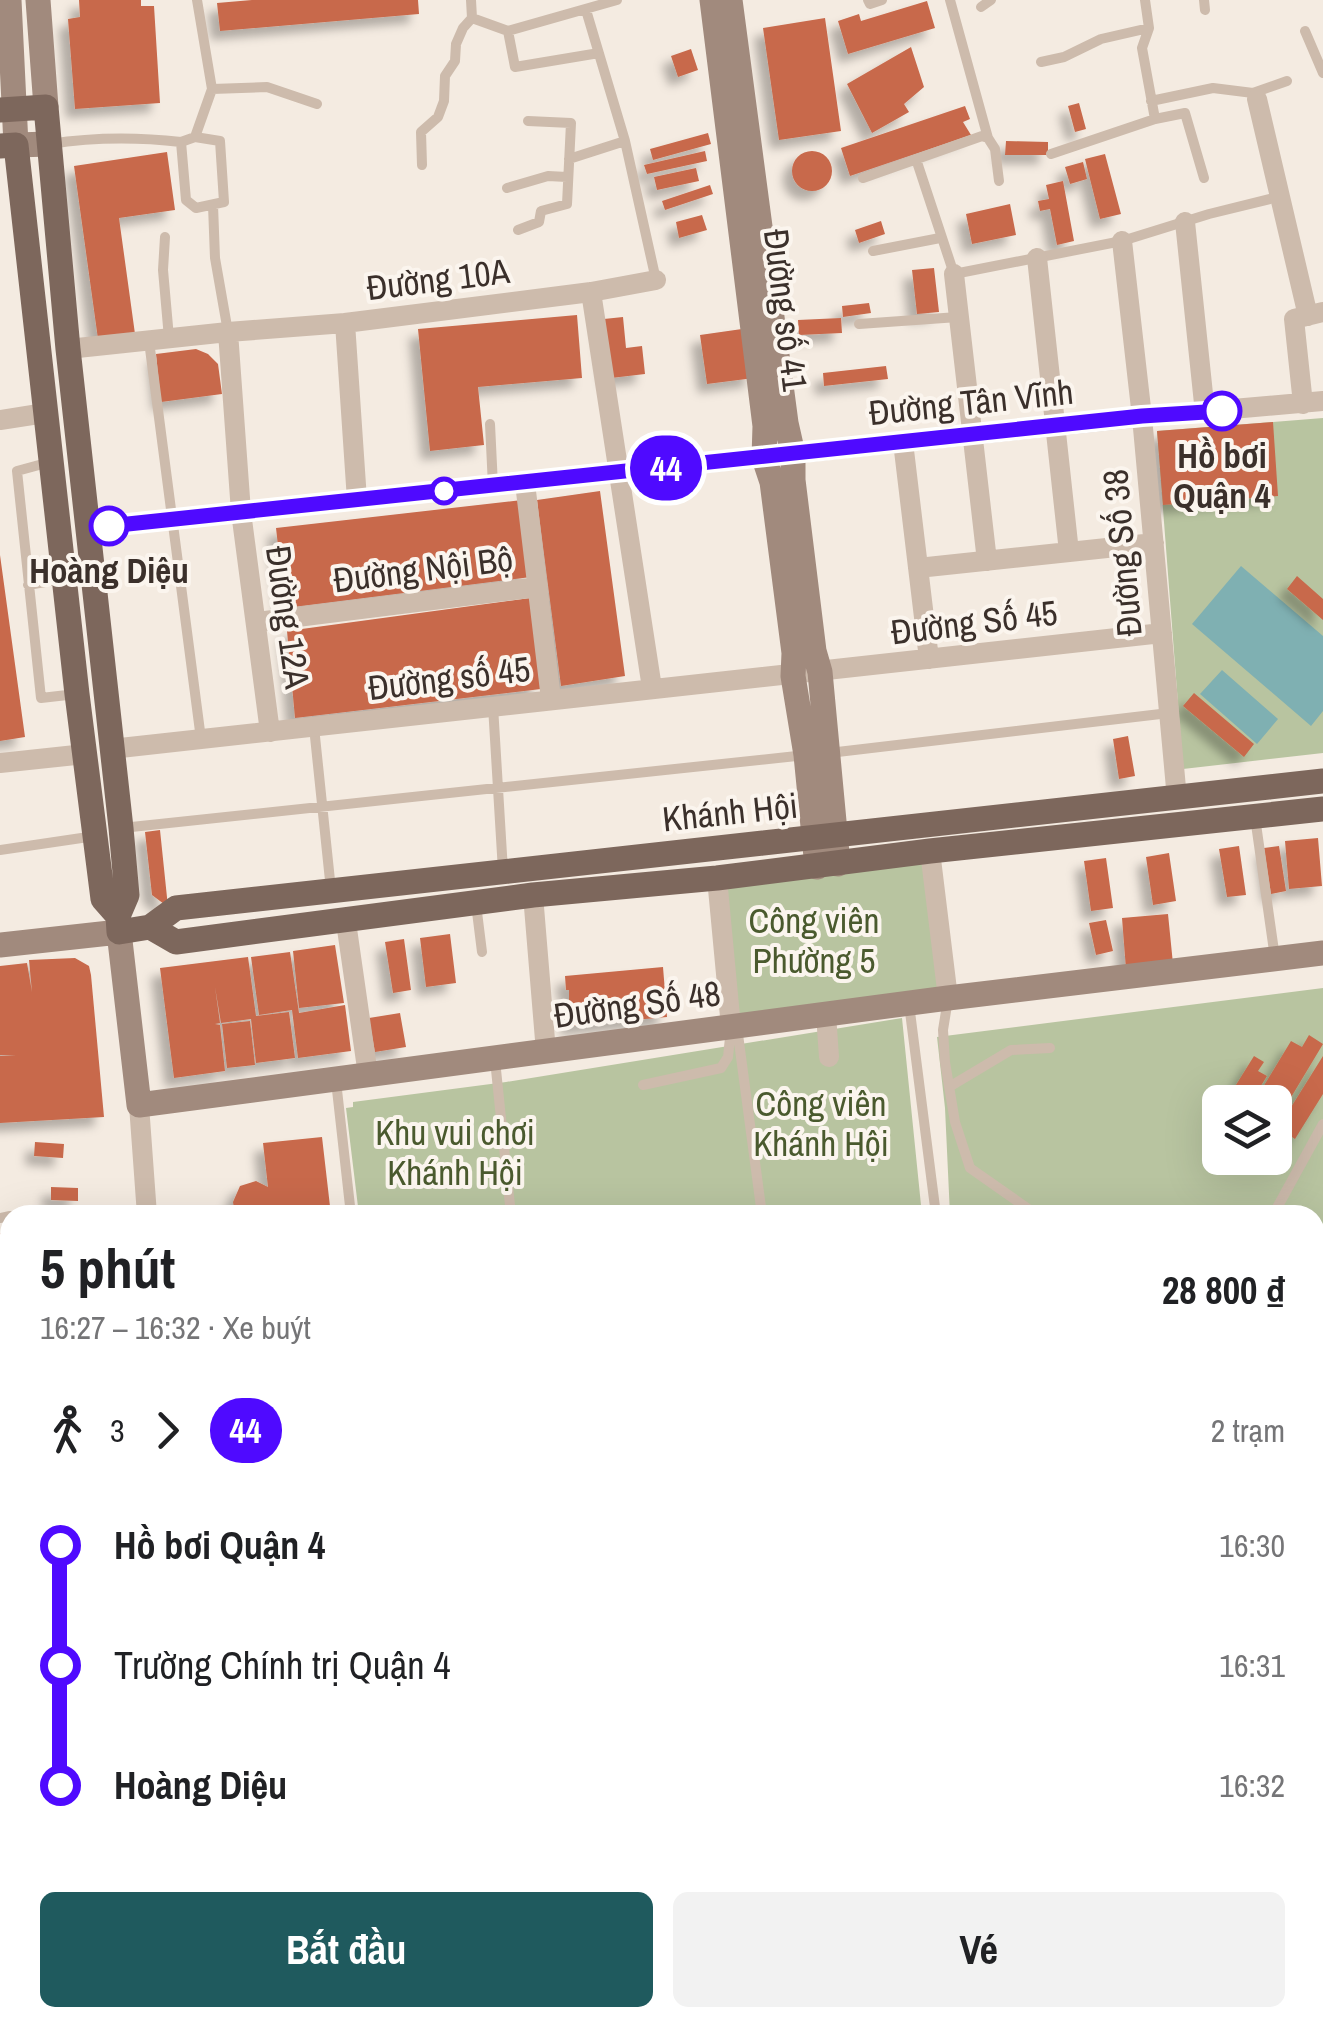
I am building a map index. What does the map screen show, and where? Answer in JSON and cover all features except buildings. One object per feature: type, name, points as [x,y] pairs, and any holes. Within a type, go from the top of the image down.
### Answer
[{"type":"main road","points":[[7,110],[46,107],[127,895],[118,924]]},
{"type":"main road","points":[[8,146],[45,414],[103,899],[118,924]]},
{"type":"main road","name":"Khánh Hội","points":[[150,927],[176,908],[1323,781]]},
{"type":"main road","name":"Khánh Hội","points":[[118,924],[150,927],[176,942],[533,895],[717,878],[1323,808]]},
{"type":"street","points":[[8,0],[8,146],[49,144]]},
{"type":"street","points":[[38,0],[46,107]]},
{"type":"street","name":"Đường số 41","points":[[712,0],[765,426],[764,458],[772,482],[794,676],[817,754]]},
{"type":"street","name":"Đường số 41","points":[[730,0],[793,454],[814,650],[820,672],[817,754],[827,865]]},
{"type":"street","points":[[1255,96],[1308,316],[1313,402]]},
{"type":"street","points":[[1185,222],[1205,413]]},
{"type":"street","name":"Đường Số 38","points":[[1122,241],[1177,800]]},
{"type":"street","points":[[1036,258],[1069,552]]},
{"type":"street","points":[[954,274],[986,560]]},
{"type":"street","name":"Đường 10A","points":[[357,500],[345,323],[656,280]]},
{"type":"street","points":[[591,292],[652,688]]},
{"type":"street","points":[[68,349],[345,323]]},
{"type":"street","name":"Đường 12A","points":[[228,332],[241,512],[270,732]]},
{"type":"street","name":"Đường Tân Vĩnh","points":[[88,528],[1142,416],[1313,402]]},
{"type":"street","points":[[0,420],[45,414]]},
{"type":"street","points":[[903,442],[930,660]]},
{"type":"street","points":[[525,483],[551,699]]},
{"type":"street","points":[[918,568],[1154,543]]},
{"type":"street","name":"Đường Nội Bộ","points":[[256,622],[538,588]]},
{"type":"street","name":"Đường Số 45","points":[[794,676],[1162,633]]},
{"type":"street","name":"Đường số 45","points":[[112,750],[652,688],[794,676]]},
{"type":"street","points":[[0,763],[84,754]]},
{"type":"street","points":[[930,851],[948,998]]},
{"type":"street","points":[[717,878],[734,1027]]},
{"type":"street","points":[[533,895],[546,1052]]},
{"type":"street","points":[[346,922],[368,1076]]},
{"type":"street","points":[[118,924],[146,1205]]},
{"type":"street","name":"Khánh Hội","points":[[0,945],[118,924]]},
{"type":"street","name":"Đường Số 48","points":[[139,1105],[909,1003],[1323,953]]},
{"type":"street","points":[[826,1014],[829,1057]]},
{"type":"lane","points":[[195,138],[212,90],[198,0]]},
{"type":"lane","points":[[422,165],[421,132],[438,118],[444,101],[445,76],[455,62],[456,44],[463,28],[472,18],[471,0]]},
{"type":"lane","points":[[472,18],[508,31],[616,0]]},
{"type":"lane","points":[[868,0],[870,4],[882,0]]},
{"type":"lane","points":[[950,0],[988,138],[995,149],[1000,180]]},
{"type":"lane","points":[[1144,0],[1149,28],[1142,48],[1155,119]]},
{"type":"lane","points":[[586,10],[625,141],[656,280]]},
{"type":"lane","points":[[1041,62],[1064,57],[1102,38],[1149,28]]},
{"type":"lane","points":[[508,31],[515,68],[599,53]]},
{"type":"lane","points":[[1305,31],[1323,73]]},
{"type":"lane","points":[[1151,101],[1213,88],[1255,96],[1287,82]]},
{"type":"lane","points":[[212,90],[267,87],[317,104]]},
{"type":"lane","points":[[1050,154],[1155,119],[1185,114],[1204,178]]},
{"type":"lane","points":[[518,230],[538,222],[542,212],[567,204],[571,124],[528,121]]},
{"type":"lane","points":[[863,178],[982,136],[988,138]]},
{"type":"lane","points":[[49,144],[101,138],[220,141],[224,202],[196,208],[186,200],[181,142]]},
{"type":"lane","points":[[569,160],[625,141]]},
{"type":"lane","points":[[916,160],[954,274],[1122,241],[1278,197]]},
{"type":"lane","points":[[507,188],[548,176],[567,177]]},
{"type":"lane","points":[[213,205],[215,258],[228,332]]},
{"type":"lane","points":[[165,237],[159,339],[173,520],[201,739]]},
{"type":"lane","points":[[872,251],[940,238]]},
{"type":"lane","points":[[860,324],[959,317]]},
{"type":"lane","points":[[490,424],[493,486]]},
{"type":"lane","points":[[50,462],[18,471],[28,585],[42,698],[77,694]]},
{"type":"lane","points":[[28,585],[64,579]]},
{"type":"lane","points":[[493,706],[503,872]]},
{"type":"lane","points":[[121,828],[1169,713]]},
{"type":"lane","points":[[314,726],[331,892]]},
{"type":"lane","points":[[1255,817],[1275,959]]},
{"type":"lane","points":[[0,850],[96,836]]},
{"type":"lane","points":[[476,903],[482,952]]},
{"type":"lane","points":[[948,998],[944,1030],[949,1087],[970,1168],[1023,1205]]},
{"type":"lane","points":[[909,1003],[935,1205]]},
{"type":"lane","points":[[644,1085],[721,1068],[728,1057],[734,1027]]},
{"type":"lane","points":[[734,1027],[761,1205]]},
{"type":"lane","points":[[949,1087],[1011,1050],[1050,1048]]},
{"type":"lane","points":[[495,1059],[510,1205]]},
{"type":"lane","points":[[336,1080],[350,1205]]},
{"type":"lane","points":[[1278,1205],[1323,1124]]},
{"type":"green space","points":[[1323,418],[1323,753],[1183,769],[1157,431]]},
{"type":"green space","name":"Công viên Phường 5","points":[[921,855],[940,993],[739,1021],[725,881]]},
{"type":"green space","points":[[1323,988],[1323,1205],[950,1205],[937,1037]]},
{"type":"green space","name":"Công viên Khánh Hội","points":[[902,1018],[921,1205],[358,1205],[346,1108],[353,1107],[353,1102],[506,1082]]},
{"type":"water","points":[[1241,566],[1323,636],[1323,711],[1311,726],[1192,624]]},
{"type":"water","points":[[1222,670],[1278,719],[1257,744],[1200,694]]},
{"type":"bus line","name":"44","points":[[109,526],[1142,416],[1222,411]]},
{"type":"place","name":"Hồ bơi Quận 4","points":[[1222,411]]},
{"type":"place","name":"Hoàng Diệu","points":[[109,526]]},
{"type":"park label","name":"Khu vui chơi Khánh Hội","points":[[455,1152]]}]
